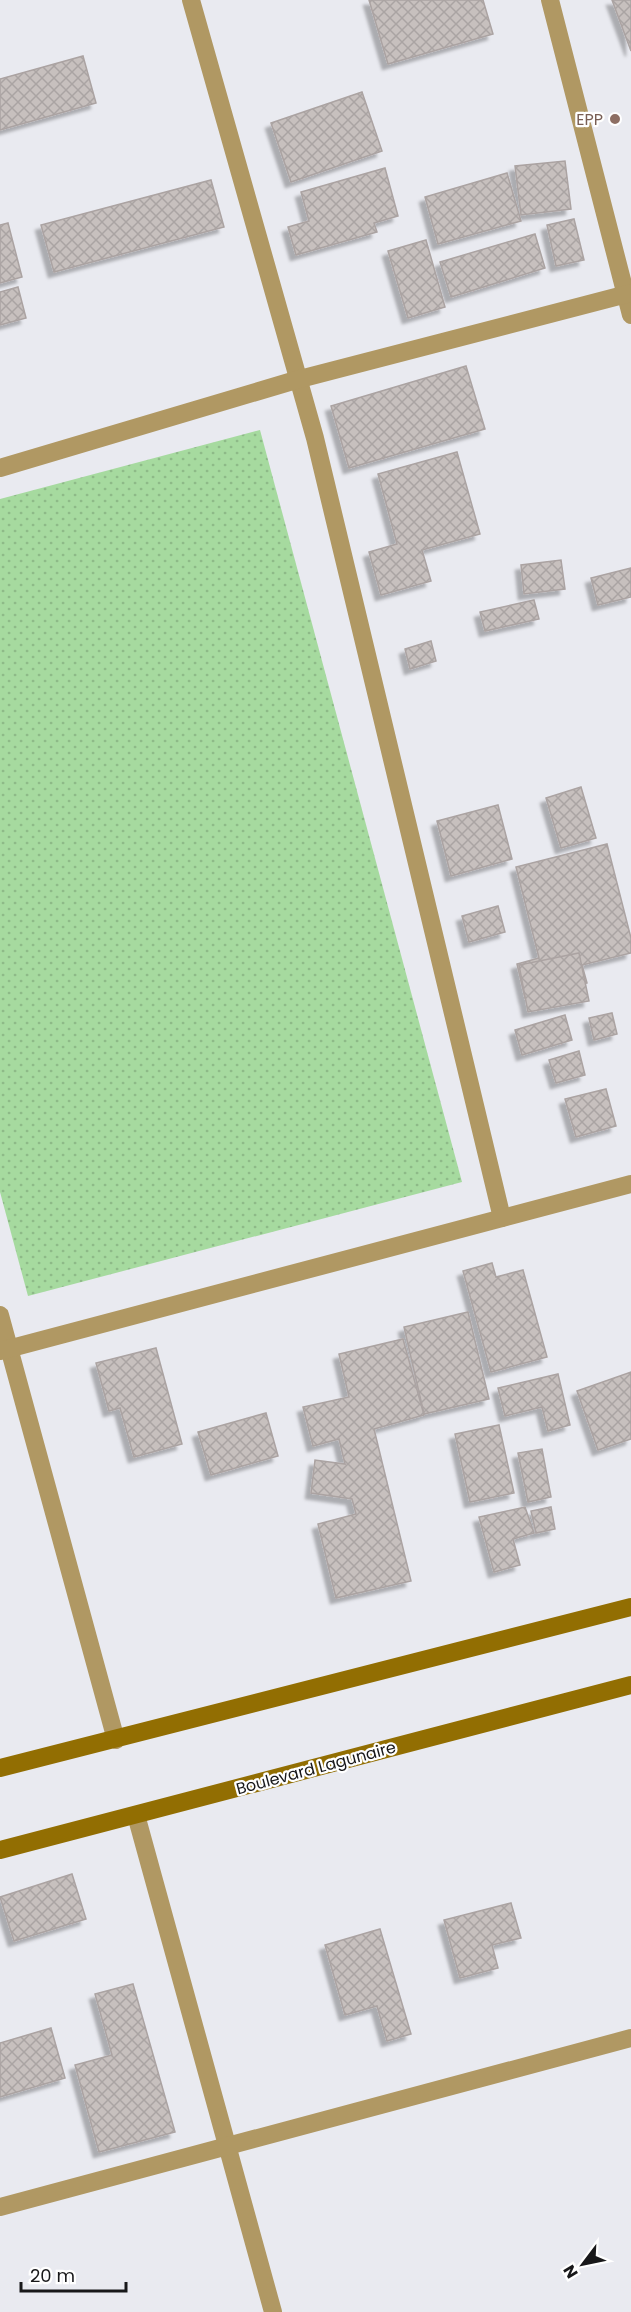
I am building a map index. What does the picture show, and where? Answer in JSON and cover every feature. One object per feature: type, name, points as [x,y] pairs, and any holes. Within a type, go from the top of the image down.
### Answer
[{"type":"main road","points":[[0,1768],[631,1607]]},
{"type":"main road","name":"Boulevard Lagunaire","points":[[0,1850],[631,1684]]},
{"type":"street","points":[[191,0],[296,380],[318,449],[502,1218]]},
{"type":"street","points":[[550,0],[628,294],[631,315]]},
{"type":"street","points":[[0,468],[296,380],[628,294]]},
{"type":"street","points":[[4,1350],[631,1184]]},
{"type":"street","points":[[0,1315],[4,1350],[116,1740]]},
{"type":"street","points":[[136,1815],[273,2312]]},
{"type":"street","points":[[0,2207],[631,2038]]},
{"type":"green space","points":[[260,430],[462,1182],[28,1296],[0,1192],[0,499]]},
{"type":"building","points":[[369,0],[483,0],[493,34],[388,64]]},
{"type":"building","points":[[612,0],[631,0],[631,51]]},
{"type":"building","points":[[83,56],[96,103],[0,130],[0,79]]},
{"type":"building","points":[[362,92],[382,151],[291,182],[271,123]]},
{"type":"building","points":[[565,161],[571,209],[521,215],[515,166]]},
{"type":"building","points":[[385,168],[398,216],[374,223],[377,232],[296,255],[288,227],[309,221],[301,192]]},
{"type":"building","points":[[507,173],[521,221],[438,244],[425,197]]},
{"type":"building","points":[[211,180],[224,227],[54,272],[41,225]]},
{"type":"building","points":[[574,219],[584,260],[556,266],[547,225]]},
{"type":"building","points":[[8,223],[22,277],[0,283],[0,225]]},
{"type":"building","points":[[535,234],[545,268],[451,297],[440,262]]},
{"type":"building","points":[[426,240],[445,307],[408,318],[388,251]]},
{"type":"building","points":[[18,287],[26,318],[0,325],[0,292]]},
{"type":"building","points":[[466,366],[485,429],[349,468],[331,406]]},
{"type":"building","points":[[457,452],[480,534],[422,550],[431,581],[381,595],[369,552],[397,544],[378,474]]},
{"type":"building","points":[[561,560],[565,589],[524,594],[521,565]]},
{"type":"building","points":[[631,568],[631,597],[598,605],[591,578]]},
{"type":"building","points":[[534,600],[539,619],[485,631],[480,612]]},
{"type":"building","points":[[431,641],[436,661],[410,669],[405,649]]},
{"type":"building","points":[[581,787],[596,838],[561,848],[546,798]]},
{"type":"building","points":[[498,805],[512,859],[451,876],[437,821]]},
{"type":"building","points":[[607,844],[631,938],[631,953],[582,965],[587,983],[525,998],[517,964],[539,958],[516,867]]},
{"type":"building","points":[[498,906],[505,932],[469,942],[462,916]]},
{"type":"building","points":[[579,953],[589,1001],[528,1012],[519,965]]},
{"type":"building","points":[[612,1013],[617,1034],[594,1040],[589,1018]]},
{"type":"building","points":[[565,1015],[572,1040],[522,1055],[515,1030]]},
{"type":"building","points":[[579,1051],[585,1075],[556,1083],[549,1060]]},
{"type":"building","points":[[606,1089],[616,1126],[576,1137],[565,1099]]},
{"type":"building","points":[[492,1263],[496,1277],[523,1270],[547,1357],[491,1372],[463,1271]]},
{"type":"building","points":[[468,1312],[489,1399],[424,1414],[404,1327]]},
{"type":"building","points":[[403,1339],[424,1415],[374,1429],[411,1581],[336,1598],[318,1524],[356,1514],[352,1499],[311,1493],[315,1460],[345,1464],[339,1439],[313,1446],[303,1407],[349,1397],[339,1354]]},
{"type":"building","points":[[156,1348],[182,1444],[134,1457],[120,1408],[109,1411],[96,1363]]},
{"type":"building","points":[[631,1372],[631,1439],[598,1450],[577,1391]]},
{"type":"building","points":[[558,1374],[570,1425],[548,1431],[542,1407],[505,1416],[498,1388]]},
{"type":"building","points":[[266,1413],[278,1456],[211,1475],[198,1432]]},
{"type":"building","points":[[499,1425],[514,1493],[470,1502],[455,1434]]},
{"type":"building","points":[[542,1449],[551,1497],[528,1502],[518,1453]]},
{"type":"building","points":[[525,1507],[534,1533],[513,1539],[520,1565],[494,1572],[479,1517]]},
{"type":"building","points":[[551,1507],[555,1529],[536,1533],[531,1511]]},
{"type":"building","points":[[72,1874],[86,1919],[14,1941],[0,1897]]},
{"type":"building","points":[[511,1903],[521,1938],[492,1945],[498,1968],[460,1978],[444,1920]]},
{"type":"building","points":[[380,1929],[411,2034],[387,2041],[377,2006],[345,2015],[325,1945]]},
{"type":"building","points":[[133,1984],[175,2132],[99,2152],[75,2065],[112,2055],[95,1994]]},
{"type":"building","points":[[51,2028],[65,2078],[0,2097],[0,2043]]},
{"type":"place","name":"EPP","points":[[615,119]]}]
